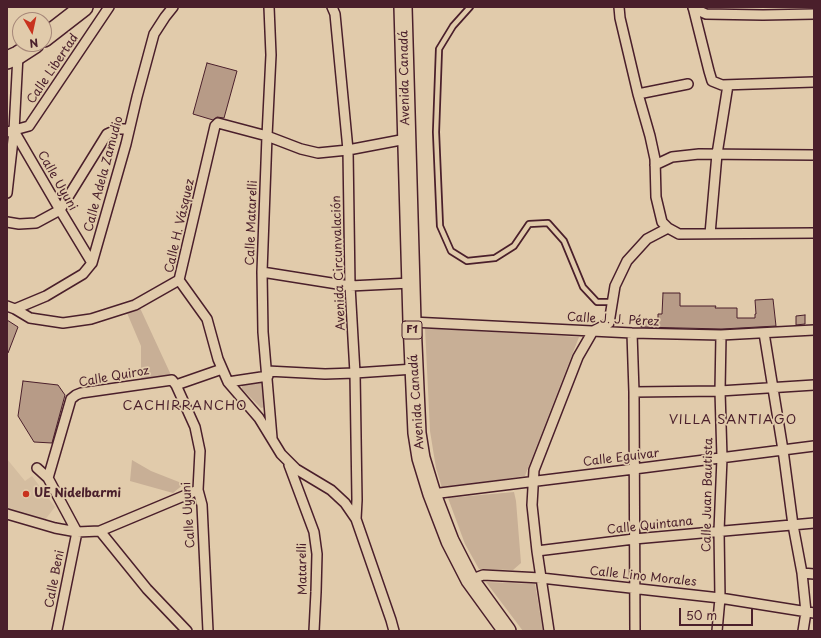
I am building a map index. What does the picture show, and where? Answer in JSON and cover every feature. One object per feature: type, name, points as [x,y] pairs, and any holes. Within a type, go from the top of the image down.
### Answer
[{"type":"highway","points":[[52,32],[84,7]]},
{"type":"highway","name":"Avenida Canadá","points":[[403,7],[416,433],[421,458],[432,494],[450,541],[470,580],[507,631]]},
{"type":"highway","points":[[12,57],[21,52]]},
{"type":"street","name":"Calle Libertad","points":[[10,132],[29,126],[109,7]]},
{"type":"street","name":"Calle Adela Zamudio","points":[[11,308],[46,296],[83,274],[92,263],[126,144],[154,34],[172,7]]},
{"type":"street","name":"Calle Matarelli","points":[[269,7],[271,55],[262,272],[264,332],[272,439]]},
{"type":"street","name":"Avenida Circunvalación","points":[[332,7],[335,14],[348,150],[350,286],[356,373],[356,519]]},
{"type":"street","points":[[619,7],[620,18],[638,94],[650,136],[655,165],[656,197],[662,222],[668,228],[679,234],[814,233]]},
{"type":"street","points":[[693,8],[706,14],[814,14]]},
{"type":"street","points":[[693,8],[712,81],[722,85],[814,82]]},
{"type":"street","points":[[7,193],[12,57]]},
{"type":"street","points":[[638,94],[688,84]]},
{"type":"street","points":[[710,234],[717,154],[728,85]]},
{"type":"street","name":"Calle H. Vásquez","points":[[267,136],[218,123],[215,126],[180,280],[207,319],[222,369],[228,382],[259,418],[281,454],[296,470],[331,490],[345,503],[356,519]]},
{"type":"street","points":[[7,222],[19,224],[36,223],[60,210],[107,134],[118,129],[129,129]]},
{"type":"street","name":"Calle Uyuni","points":[[10,132],[92,263]]},
{"type":"street","points":[[267,136],[301,149],[318,153],[348,150],[406,139]]},
{"type":"street","points":[[655,165],[672,157],[699,154],[814,155]]},
{"type":"street","points":[[549,631],[532,505],[534,470],[578,357],[592,331],[609,323],[615,286],[627,261],[647,239],[668,228]]},
{"type":"street","points":[[262,272],[350,286],[412,283]]},
{"type":"street","points":[[11,308],[30,318],[63,323],[91,319],[135,305],[180,280]]},
{"type":"street","name":"Calle J. J. Pérez","points":[[412,322],[632,334],[721,335],[814,330]]},
{"type":"street","points":[[764,333],[783,450],[793,525],[810,613],[803,631]]},
{"type":"street","points":[[632,334],[634,392],[634,539],[636,631]]},
{"type":"street","name":"Calle Juan Bautista","points":[[717,631],[720,598],[719,531],[722,458],[720,391],[721,335]]},
{"type":"street","name":"Calle Quiroz","points":[[48,478],[72,399],[76,395],[81,393],[174,382],[222,369]]},
{"type":"street","points":[[228,382],[268,373],[325,374],[414,369]]},
{"type":"street","name":"Calle Uyuni","points":[[174,382],[195,428],[200,451],[198,490],[202,505],[208,631]]},
{"type":"street","points":[[634,392],[720,391],[814,385]]},
{"type":"street","name":"Calle Eguivar","points":[[432,494],[634,470],[814,446]]},
{"type":"street","name":"Matarelli","points":[[288,462],[314,532],[317,554],[314,631]]},
{"type":"street","points":[[38,468],[48,478],[76,532]]},
{"type":"street","points":[[7,514],[55,528],[76,532],[100,531],[198,490]]},
{"type":"street","points":[[356,519],[394,631]]},
{"type":"street","name":"Calle Quintana","points":[[537,551],[634,539],[814,523]]},
{"type":"street","points":[[100,531],[146,589],[187,631]]},
{"type":"street","name":"Calle Beni","points":[[57,631],[76,532]]},
{"type":"street","points":[[802,573],[814,574]]},
{"type":"street","name":"Calle Lino Morales","points":[[470,580],[483,575],[541,578],[720,598],[810,613]]},
{"type":"street","points":[[391,620],[399,631]]},
{"type":"lane","points":[[470,7],[453,26],[438,49],[436,132],[440,226],[451,251],[467,260],[495,258],[514,246],[530,224],[548,223],[564,241],[583,287],[597,302],[613,302]]},
{"type":"shaded area","points":[[140,308],[171,375],[141,379],[141,346],[127,313]]},
{"type":"shaded area","points":[[425,328],[579,337],[525,476],[442,488],[436,468],[430,431]]},
{"type":"shaded area","points":[[262,381],[265,407],[261,408],[242,389],[242,385]]},
{"type":"shaded area","name":"UE Nidelbarmi","points":[[7,459],[25,481],[32,476],[55,507],[44,521],[7,510]]},
{"type":"shaded area","points":[[132,460],[151,471],[184,484],[173,493],[130,481]]},
{"type":"shaded area","points":[[514,492],[521,563],[513,570],[479,569],[465,544],[448,498]]},
{"type":"shaded area","points":[[486,582],[535,584],[543,631],[523,631]]},
{"type":"building","points":[[207,63],[237,71],[224,118],[217,117],[213,120],[193,114]]},
{"type":"building","points":[[663,293],[680,293],[680,306],[716,306],[715,308],[737,308],[737,318],[755,318],[755,300],[773,299],[776,326],[722,329],[641,327],[642,319],[658,320],[658,314],[662,314]]},
{"type":"building","points":[[805,315],[805,324],[796,325],[796,316]]},
{"type":"building","points":[[7,320],[18,327],[8,353],[7,353]]},
{"type":"building","points":[[23,381],[58,385],[65,395],[52,443],[34,442],[18,416]]},
{"type":"place","name":"UE Nidelbarmi","points":[[26,494]]},
{"type":"district","name":"CACHIRRANCHO","points":[[185,406]]},
{"type":"district","name":"VILLA SANTIAGO","points":[[733,420]]}]
